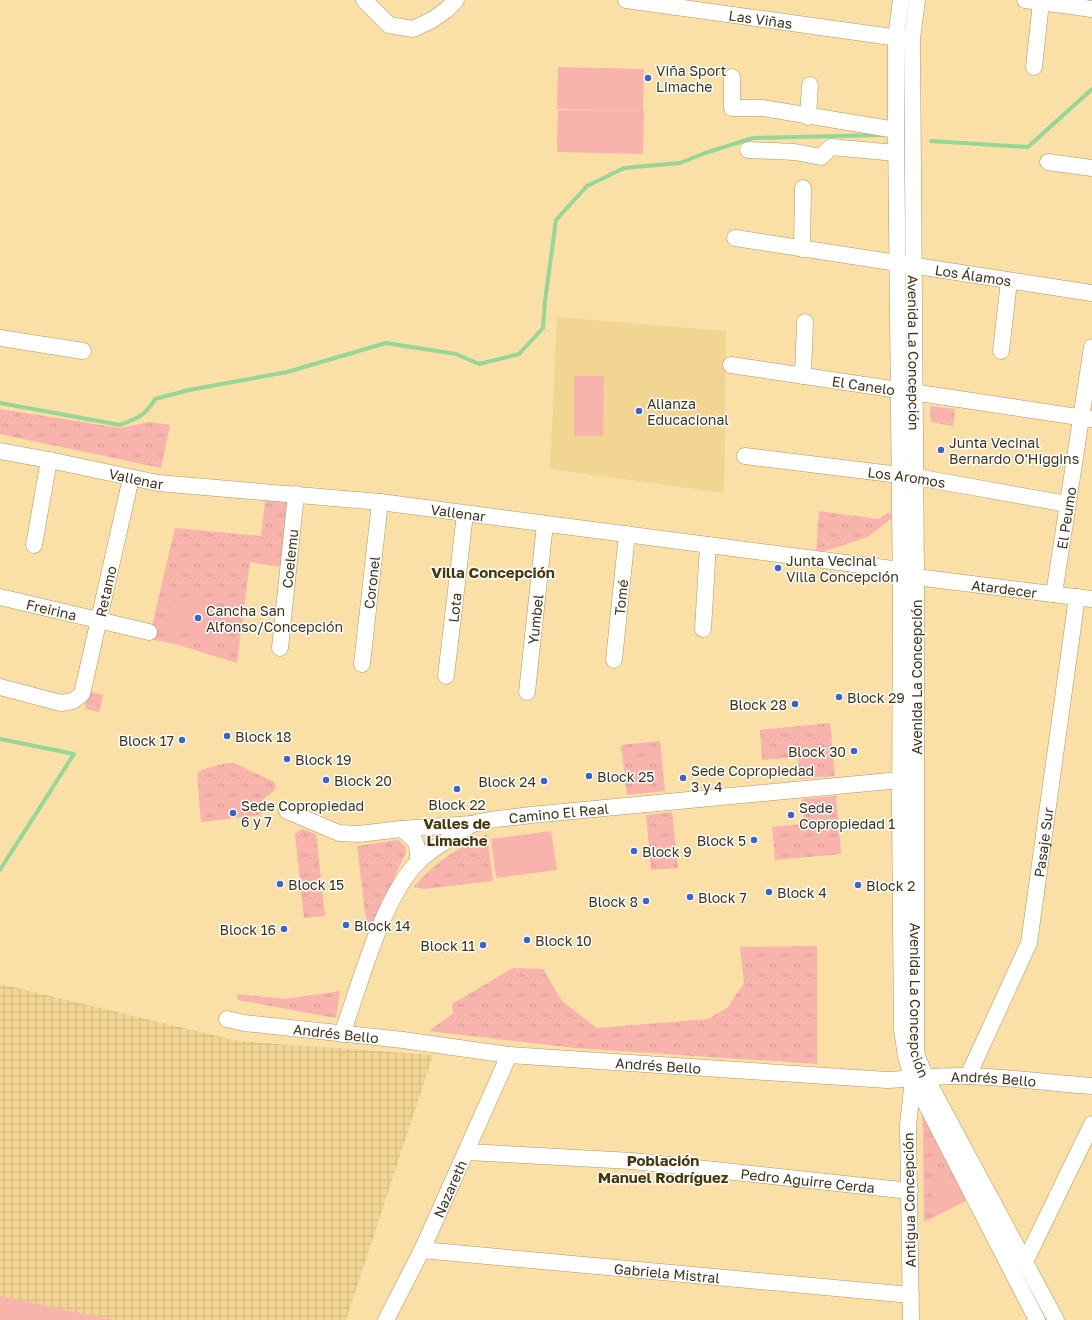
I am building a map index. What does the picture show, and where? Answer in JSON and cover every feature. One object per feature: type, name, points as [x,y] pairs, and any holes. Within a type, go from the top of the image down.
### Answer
[{"type":"street","points":[[364,0],[389,25],[413,29],[432,20],[456,0]]},
{"type":"street","name":"Las Viñas","points":[[626,0],[904,38]]},
{"type":"street","name":"Avenida La Concepción","points":[[901,0],[914,266],[916,477],[916,1047],[919,1078],[1037,1320]]},
{"type":"street","name":"Avenida La Concepción","points":[[917,0],[904,38],[896,130],[898,476],[901,598],[900,780],[902,1029],[908,1063],[919,1078],[1025,1262],[1056,1320]]},
{"type":"street","points":[[1025,0],[1092,9]]},
{"type":"street","points":[[1034,67],[1042,2]]},
{"type":"street","points":[[732,77],[732,108],[762,108],[808,117],[896,130]]},
{"type":"street","points":[[808,117],[810,85]]},
{"type":"street","points":[[748,150],[795,152],[821,157],[831,147],[896,153]]},
{"type":"street","points":[[1048,162],[1092,168]]},
{"type":"street","points":[[802,249],[803,188]]},
{"type":"street","name":"Los Álamos","points":[[735,238],[1092,293]]},
{"type":"street","points":[[1000,351],[1009,281]]},
{"type":"street","points":[[803,376],[805,322]]},
{"type":"street","points":[[0,338],[83,351]]},
{"type":"street","name":"El Peumo","points":[[1054,594],[1067,504],[1086,418],[1092,347]]},
{"type":"street","name":"El Canelo","points":[[731,365],[1086,418]]},
{"type":"street","name":"Vallenar","points":[[0,452],[49,460],[131,478],[180,485],[380,502],[900,570],[916,577]]},
{"type":"street","name":"Los Aromos","points":[[745,456],[898,476],[916,477],[1067,504]]},
{"type":"street","points":[[34,545],[49,460]]},
{"type":"street","name":"Retamo","points":[[0,687],[61,703],[73,701],[82,694],[131,478]]},
{"type":"street","name":"Coelemu","points":[[280,648],[296,494]]},
{"type":"street","name":"Coronel","points":[[362,664],[380,502]]},
{"type":"street","name":"Lota","points":[[446,676],[465,514]]},
{"type":"street","name":"Yumbel","points":[[527,692],[545,524]]},
{"type":"street","name":"Tomé","points":[[614,660],[627,534]]},
{"type":"street","points":[[703,629],[708,545]]},
{"type":"street","name":"Atardecer","points":[[916,577],[1085,598]]},
{"type":"street","name":"Freirina","points":[[0,597],[149,632]]},
{"type":"street","name":"Pasaje Sur","points":[[968,1076],[1029,943],[1085,598]]},
{"type":"street","name":"Camino El Real","points":[[342,1034],[357,987],[388,910],[408,874],[418,861],[473,824],[530,815],[900,780]]},
{"type":"street","points":[[287,811],[338,833],[359,834],[401,829],[473,824]]},
{"type":"street","points":[[401,829],[410,834],[417,843],[418,861]]},
{"type":"street","name":"Andrés Bello","points":[[227,1019],[244,1023],[403,1040],[509,1055],[887,1080],[968,1076],[1091,1085]]},
{"type":"street","name":"Nazareth","points":[[386,1320],[422,1250],[509,1055]]},
{"type":"street","name":"Antigua Concepción","points":[[911,1320],[908,1125],[919,1078]]},
{"type":"street","points":[[1025,1262],[1092,1124]]},
{"type":"street","name":"Pedro Aguirre Cerda","points":[[467,1152],[632,1161],[910,1191]]},
{"type":"street","name":"Gabriela Mistral","points":[[422,1250],[911,1295]]},
{"type":"shaded area","name":"Alianza Educacional","points":[[557,317],[726,331],[724,493],[550,469]]},
{"type":"shaded area","points":[[0,984],[238,1041],[433,1055],[346,1320],[113,1320],[0,1296]]},
{"type":"green space","points":[[558,67],[644,69],[643,111],[557,109]]},
{"type":"green space","points":[[558,110],[644,111],[643,154],[557,152]]},
{"type":"green space","points":[[574,376],[604,376],[603,436],[574,436]]},
{"type":"green space","points":[[930,406],[955,409],[953,426],[931,422]]},
{"type":"green space","points":[[0,409],[120,428],[149,422],[170,425],[161,468],[0,434]]},
{"type":"green space","points":[[266,494],[292,497],[282,567],[250,562],[237,663],[175,644],[149,639],[175,528],[261,536]]},
{"type":"green space","points":[[819,511],[878,519],[890,512],[893,517],[868,537],[816,554]]},
{"type":"green space","name":"Cancha San Alfonso/Concepción","points":[[173,595],[230,609],[223,640],[166,626]]},
{"type":"green space","points":[[88,691],[103,695],[99,712],[85,709]]},
{"type":"green space","points":[[830,723],[835,776],[800,779],[798,757],[762,760],[760,730]]},
{"type":"green space","points":[[660,741],[665,791],[627,795],[621,745]]},
{"type":"green space","points":[[227,763],[234,763],[274,782],[276,787],[274,791],[264,799],[261,808],[261,815],[201,822],[197,773],[204,769]]},
{"type":"green space","points":[[836,796],[841,854],[775,860],[772,827],[804,824],[802,799]]},
{"type":"green space","points":[[672,812],[678,868],[651,870],[646,815]]},
{"type":"green space","points":[[302,829],[316,834],[325,916],[304,918],[295,834]]},
{"type":"green space","points":[[551,831],[557,870],[496,878],[491,839]]},
{"type":"green space","points":[[487,834],[493,881],[424,889],[414,887],[430,870],[447,856],[466,844]]},
{"type":"green space","points":[[398,840],[405,846],[406,852],[368,936],[357,846]]},
{"type":"green space","points":[[817,946],[817,1064],[575,1048],[429,1031],[453,1014],[452,1004],[513,968],[543,969],[562,1001],[597,1028],[708,1019],[727,1008],[744,983],[740,947]]},
{"type":"green space","points":[[340,991],[336,1018],[238,1000],[237,994],[285,999]]},
{"type":"green space","points":[[921,1107],[966,1201],[924,1222],[923,1126]]},
{"type":"green space","points":[[949,1177],[960,1198],[939,1209],[928,1188]]},
{"type":"green space","points":[[0,1296],[113,1320],[0,1320]]},
{"type":"waterway","points":[[931,141],[1028,147],[1092,89]]},
{"type":"waterway","points":[[0,403],[120,425],[140,416],[148,409],[155,399],[189,390],[287,372],[386,343],[456,354],[479,364],[519,354],[543,328],[545,301],[556,220],[587,186],[624,168],[680,163],[705,153],[753,138],[883,135]]},
{"type":"waterway","points":[[0,739],[74,754],[0,870]]},
{"type":"place","name":"Viña Sport Limache","points":[[648,78]]},
{"type":"place","name":"Alianza Educacional","points":[[639,411]]},
{"type":"place","name":"Junta Vecinal Bernardo O'Higgins","points":[[941,450]]},
{"type":"place","name":"Junta Vecinal Villa Concepción","points":[[778,568]]},
{"type":"place","name":"Cancha San Alfonso/Concepción","points":[[198,618]]},
{"type":"place","name":"Block 29","points":[[839,697]]},
{"type":"place","name":"Block 28","points":[[795,704]]},
{"type":"place","name":"Block 18","points":[[227,736]]},
{"type":"place","name":"Block 17","points":[[182,740]]},
{"type":"place","name":"Block 30","points":[[854,751]]},
{"type":"place","name":"Block 19","points":[[287,759]]},
{"type":"place","name":"Block 25","points":[[589,776]]},
{"type":"place","name":"Sede Copropiedad 3 y 4","points":[[683,778]]},
{"type":"place","name":"Block 20","points":[[326,780]]},
{"type":"place","name":"Block 24","points":[[544,781]]},
{"type":"place","name":"Block 22","points":[[457,789]]},
{"type":"place","name":"Sede Copropiedad 6 y 7","points":[[233,813]]},
{"type":"place","name":"Sede Copropiedad 1","points":[[791,815]]},
{"type":"place","name":"Block 5","points":[[754,840]]},
{"type":"place","name":"Block 9","points":[[634,851]]},
{"type":"place","name":"Block 15","points":[[280,884]]},
{"type":"place","name":"Block 2","points":[[858,885]]},
{"type":"place","name":"Block 4","points":[[769,892]]},
{"type":"place","name":"Block 7","points":[[690,897]]},
{"type":"place","name":"Block 8","points":[[646,901]]},
{"type":"place","name":"Block 14","points":[[346,925]]},
{"type":"place","name":"Block 16","points":[[284,929]]},
{"type":"place","name":"Block 10","points":[[527,940]]},
{"type":"place","name":"Block 11","points":[[483,945]]},
{"type":"district","name":"Villa Concepción","points":[[493,572]]},
{"type":"district","name":"Valles de Limache","points":[[457,832]]},
{"type":"district","name":"Población Manuel Rodríguez","points":[[663,1168]]}]
